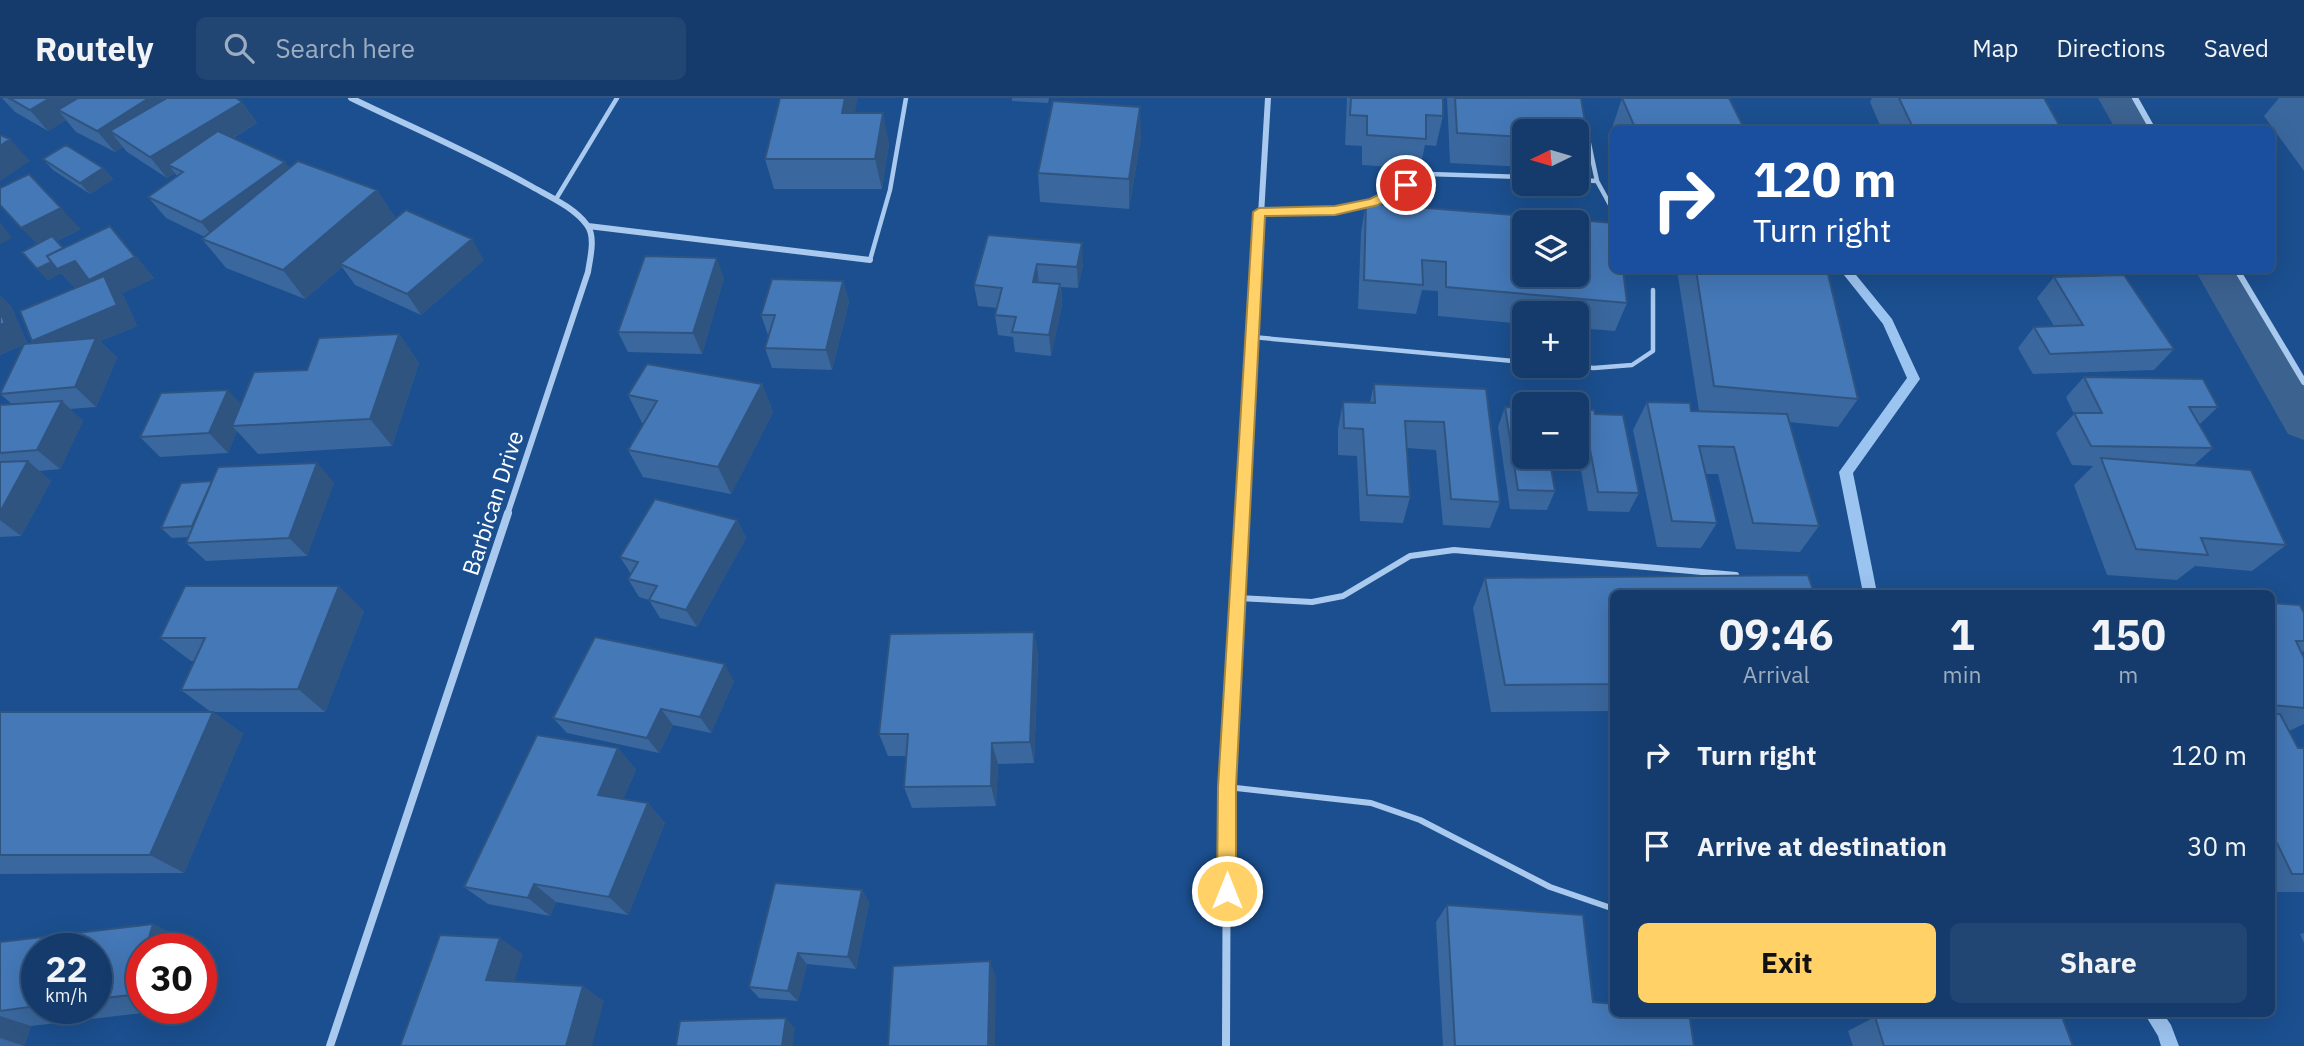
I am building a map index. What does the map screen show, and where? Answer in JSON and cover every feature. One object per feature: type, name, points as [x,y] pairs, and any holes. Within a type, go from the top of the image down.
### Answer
[{"type":"street","points":[[351,98],[556,199],[588,226],[870,260]]},
{"type":"street","points":[[1226,1046],[1227,787],[1259,212],[1268,98]]},
{"type":"street","points":[[2134,98],[2151,126]]},
{"type":"street","name":"Barbican Drive","points":[[330,1046],[588,272],[592,248],[588,226]]},
{"type":"street","points":[[2239,273],[2304,382]]},
{"type":"lane","points":[[556,199],[617,98]]},
{"type":"lane","points":[[870,260],[890,190],[906,98]]},
{"type":"lane","points":[[1583,115],[1597,181],[1610,205]]},
{"type":"lane","points":[[1259,212],[1335,210],[1373,202],[1428,174],[1512,177]]},
{"type":"lane","points":[[1589,181],[1597,181]]},
{"type":"lane","points":[[1589,368],[1632,365],[1653,351],[1653,290]]},
{"type":"lane","points":[[1252,337],[1512,361]]},
{"type":"lane","points":[[1238,598],[1312,602],[1343,596],[1410,556],[1454,550],[1736,575]]},
{"type":"lane","points":[[1227,787],[1371,803],[1420,820],[1550,887],[1610,908]]},
{"type":"building","points":[[9,98],[50,98],[30,110]]},
{"type":"building","points":[[78,98],[149,98],[97,131],[58,110]]},
{"type":"building","points":[[167,98],[236,98],[242,102],[150,157],[110,131]]},
{"type":"building","points":[[780,98],[845,98],[842,113],[883,113],[875,159],[765,159]]},
{"type":"building","points":[[1351,98],[1443,98],[1443,116],[1426,115],[1426,139],[1367,135],[1367,116],[1350,115]]},
{"type":"building","points":[[1455,98],[1581,98],[1584,119],[1512,119],[1512,136],[1457,133]]},
{"type":"building","points":[[1622,98],[1729,98],[1743,126],[1634,126]]},
{"type":"building","points":[[1899,98],[2044,98],[2060,126],[1912,126]]},
{"type":"building","points":[[1053,101],[1140,107],[1129,179],[1038,173]]},
{"type":"building","points":[[218,131],[285,162],[201,222],[148,197],[183,172],[168,165]]},
{"type":"building","points":[[0,135],[10,139],[0,146]]},
{"type":"building","points":[[66,145],[103,168],[80,183],[43,159]]},
{"type":"building","points":[[298,161],[377,190],[283,270],[202,239]]},
{"type":"building","points":[[29,174],[61,208],[21,228],[0,205],[0,188]]},
{"type":"building","points":[[1366,203],[1512,215],[1512,287],[1589,287],[1589,221],[1610,223],[1610,273],[1623,273],[1627,303],[1446,287],[1446,262],[1422,260],[1423,285],[1364,280]]},
{"type":"building","points":[[406,210],[472,239],[407,294],[340,264]]},
{"type":"building","points":[[110,226],[135,257],[89,280],[75,261],[57,269],[47,256]]},
{"type":"building","points":[[988,235],[1082,243],[1077,267],[1037,264],[1033,282],[1060,284],[1049,335],[1012,332],[1016,317],[995,315],[1002,288],[974,285]]},
{"type":"building","points":[[52,236],[63,248],[47,256],[51,262],[37,269],[22,252]]},
{"type":"building","points":[[645,256],[717,258],[693,333],[618,332]]},
{"type":"building","points":[[1696,273],[1828,273],[1858,399],[1714,386]]},
{"type":"building","points":[[2124,275],[2174,349],[2050,354],[2034,327],[2083,325],[2054,277]]},
{"type":"building","points":[[104,276],[117,305],[32,341],[20,311]]},
{"type":"building","points":[[772,279],[843,281],[826,350],[765,348],[775,315],[761,315]]},
{"type":"building","points":[[0,312],[5,323],[0,325]]},
{"type":"building","points":[[399,334],[370,419],[232,426],[254,372],[307,370],[319,338]]},
{"type":"building","points":[[96,338],[75,387],[0,394],[24,344]]},
{"type":"building","points":[[647,364],[762,384],[718,467],[628,450],[657,401],[628,395]]},
{"type":"building","points":[[2084,377],[2203,379],[2218,407],[2189,407],[2213,448],[2091,446],[2074,413],[2102,413]]},
{"type":"building","points":[[1374,384],[1486,389],[1500,502],[1451,499],[1444,422],[1405,421],[1410,497],[1367,495],[1363,429],[1344,428],[1343,402],[1375,403]]},
{"type":"building","points":[[228,390],[209,433],[140,437],[161,393]]},
{"type":"building","points":[[62,401],[37,450],[0,453],[0,405]]},
{"type":"building","points":[[1647,402],[1690,403],[1691,411],[1787,414],[1819,526],[1753,523],[1734,447],[1699,446],[1717,523],[1672,521]]},
{"type":"building","points":[[1505,407],[1512,407],[1512,452]]},
{"type":"building","points":[[1589,410],[1594,410],[1595,414],[1623,415],[1639,493],[1598,492],[1589,444]]},
{"type":"building","points":[[2101,458],[2251,470],[2286,545],[2201,538],[2208,555],[2136,549]]},
{"type":"building","points":[[28,461],[0,512],[0,462]]},
{"type":"building","points":[[317,463],[289,538],[186,543],[218,467]]},
{"type":"building","points":[[1515,469],[1551,469],[1555,491],[1518,490]]},
{"type":"building","points":[[212,481],[192,526],[161,528],[181,483]]},
{"type":"building","points":[[655,499],[737,520],[686,610],[649,600],[657,586],[628,579],[638,562],[620,557]]},
{"type":"building","points":[[1808,575],[1813,590],[1610,590],[1610,684],[1505,685],[1485,578]]},
{"type":"building","points":[[185,586],[339,586],[298,689],[181,690],[205,638],[160,638]]},
{"type":"building","points":[[2275,603],[2300,605],[2304,613],[2304,641],[2296,641],[2304,658],[2304,708],[2275,705]]},
{"type":"building","points":[[1034,632],[1030,742],[992,743],[991,786],[904,787],[908,734],[879,734],[890,634]]},
{"type":"building","points":[[595,637],[725,664],[700,717],[661,709],[647,738],[553,718]]},
{"type":"building","points":[[0,712],[213,712],[150,855],[0,855]]},
{"type":"building","points":[[2275,714],[2280,714],[2298,748],[2304,748],[2304,874],[2292,874],[2277,843]]},
{"type":"building","points":[[537,735],[618,748],[598,795],[648,803],[609,897],[534,884],[528,898],[464,887]]},
{"type":"building","points":[[775,883],[862,890],[848,957],[798,953],[788,991],[749,987]]},
{"type":"building","points":[[1447,905],[1583,915],[1593,1002],[1610,1004],[1610,1017],[1690,1017],[1694,1046],[1455,1046]]},
{"type":"building","points":[[153,924],[150,933],[126,933],[126,996],[112,997],[112,933],[76,933]]},
{"type":"building","points":[[440,935],[500,938],[486,980],[583,986],[566,1046],[400,1046]]},
{"type":"building","points":[[21,940],[21,1008],[0,1011],[0,942]]},
{"type":"building","points":[[990,961],[988,1046],[888,1046],[893,966]]},
{"type":"building","points":[[1875,1017],[2062,1017],[2073,1046],[1884,1046]]},
{"type":"building","points":[[786,1018],[782,1046],[676,1046],[680,1021]]},
{"type":"waterway","points":[[2117,98],[2133,126]]},
{"type":"waterway","points":[[1848,273],[1888,322],[1914,379],[1846,472],[1869,590]]},
{"type":"waterway","points":[[2218,273],[2304,422]]},
{"type":"waterway","points":[[2155,1017],[2165,1031],[2170,1046]]},
{"type":"route","points":[[1227,891],[1227,787],[1259,212],[1335,210],[1373,202],[1406,185]]}]
